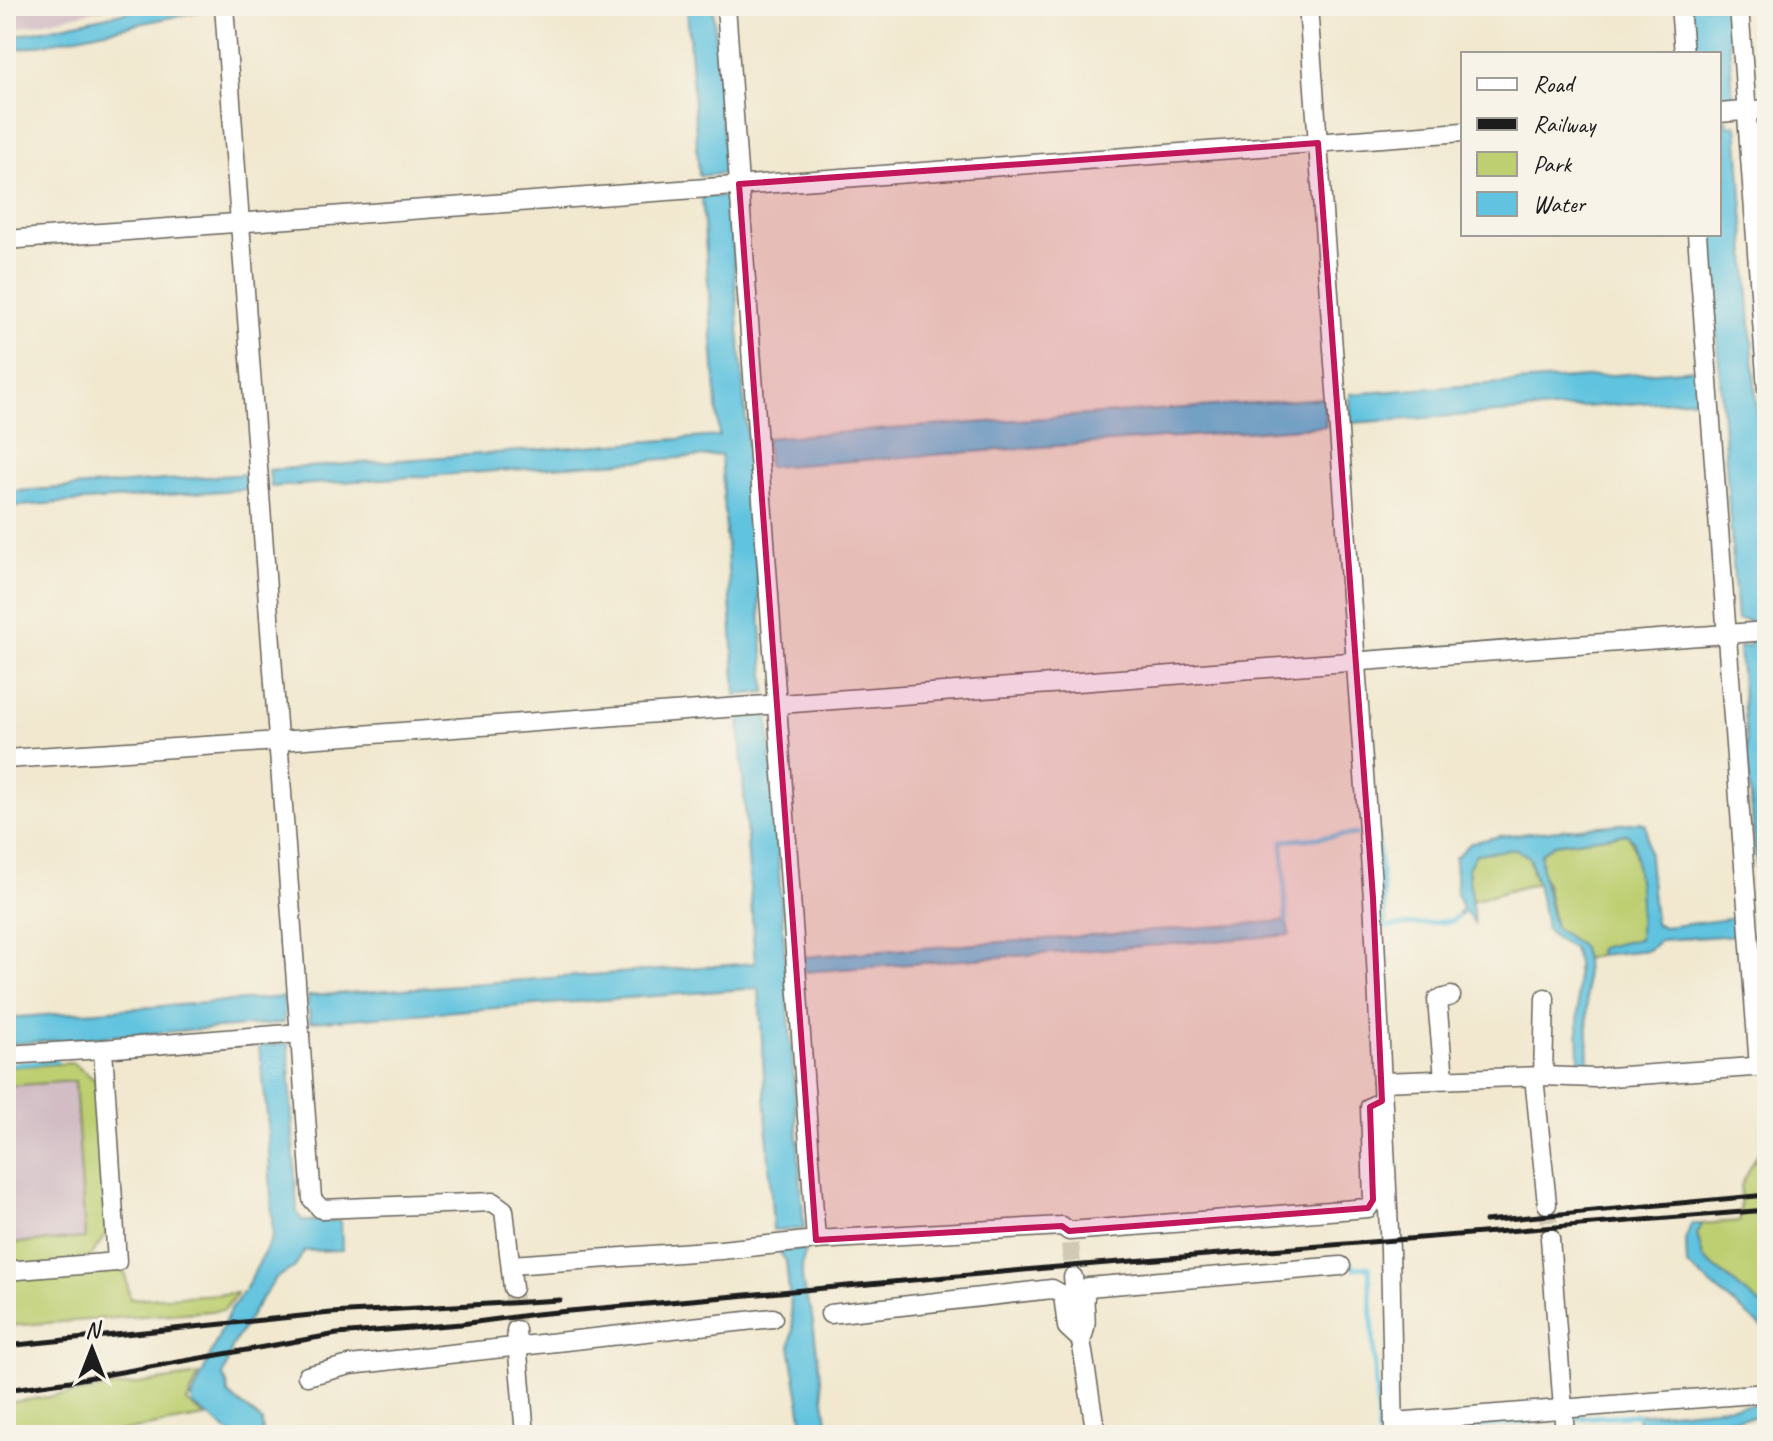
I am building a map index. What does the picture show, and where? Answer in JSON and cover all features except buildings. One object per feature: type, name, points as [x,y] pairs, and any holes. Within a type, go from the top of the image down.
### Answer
[{"type":"street","points":[[224,6],[312,1199],[321,1209],[493,1202],[504,1210],[513,1288]]},
{"type":"street","points":[[726,6],[722,185],[776,703],[800,1241]]},
{"type":"street","points":[[1308,6],[1373,898],[1394,1428],[1564,1409],[1767,1393]]},
{"type":"street","points":[[1680,6],[1684,52]]},
{"type":"street","points":[[1739,6],[1734,112],[1767,389]]},
{"type":"street","points":[[1734,112],[1767,109]]},
{"type":"street","points":[[6,240],[1461,132]]},
{"type":"street","points":[[1382,1082],[1444,1078],[1595,1078],[1763,1066],[1734,633],[1697,236]]},
{"type":"street","points":[[6,759],[1767,631]]},
{"type":"street","points":[[1444,1078],[1437,1000],[1451,996]]},
{"type":"street","points":[[1545,998],[1538,1077],[1547,1204]]},
{"type":"street","points":[[6,1055],[272,1036],[298,1016]]},
{"type":"street","points":[[6,1271],[117,1262],[103,1049]]},
{"type":"street","points":[[511,1265],[721,1250],[800,1241],[1062,1226],[1069,1237],[1368,1208],[1373,1200],[1370,1107],[1382,1101]]},
{"type":"street","points":[[1550,1238],[1565,1435]]},
{"type":"street","points":[[1081,1340],[1088,1326],[1084,1296],[1088,1287],[1341,1266]]},
{"type":"street","points":[[1073,1277],[1096,1435]]},
{"type":"street","points":[[830,1314],[1052,1289],[1063,1295],[1067,1327],[1081,1340]]},
{"type":"street","points":[[307,1376],[350,1365],[517,1338],[773,1318]]},
{"type":"street","points":[[517,1338],[525,1435]]},
{"type":"highlighted area","points":[[1318,143],[1373,898],[1382,1101],[1370,1107],[1373,1200],[1368,1208],[1069,1231],[1062,1226],[816,1240],[739,184]]},
{"type":"shaded area","points":[[6,6],[116,6],[6,31]]},
{"type":"shaded area","points":[[75,1081],[85,1238],[6,1244],[6,1086]]},
{"type":"green space","points":[[1627,834],[1638,868],[1639,939],[1599,948],[1598,955],[1585,959],[1581,946],[1555,928],[1546,882],[1540,871],[1541,854],[1554,844]]},
{"type":"green space","points":[[1516,849],[1529,857],[1537,883],[1472,901],[1468,868],[1476,854]]},
{"type":"green space","points":[[73,1063],[95,1080],[106,1235],[88,1259],[125,1273],[130,1299],[237,1293],[224,1310],[6,1326],[6,1244],[85,1238],[75,1081],[6,1086],[6,1067]]},
{"type":"green space","points":[[1762,1145],[1767,1150],[1767,1310],[1703,1258],[1697,1234],[1701,1224],[1740,1221],[1741,1186]]},
{"type":"green space","points":[[199,1375],[187,1402],[205,1417],[98,1435],[6,1435],[6,1403]]},
{"type":"water","points":[[154,6],[215,8],[6,52],[6,38]]},
{"type":"water","points":[[687,6],[713,6],[726,173],[699,176]]},
{"type":"water","points":[[1691,6],[1727,6],[1733,101],[1723,102],[1721,107],[1721,52],[1694,52]]},
{"type":"water","points":[[1727,119],[1728,126],[1737,125],[1767,555],[1767,618],[1761,619],[1762,645],[1767,645],[1767,1003],[1739,647],[1749,646],[1748,620],[1737,620],[1710,236],[1721,236],[1721,120]]},
{"type":"water","points":[[729,196],[766,692],[736,695],[721,455],[271,487],[269,470],[719,436],[702,197]]},
{"type":"water","points":[[1697,369],[1699,399],[1351,423],[1350,394]]},
{"type":"water","points":[[1324,398],[1326,426],[768,467],[766,438]]},
{"type":"water","points":[[247,474],[248,489],[6,507],[6,492]]},
{"type":"water","points":[[768,715],[804,1229],[773,1230],[759,988],[310,1022],[308,996],[755,963],[739,717]]},
{"type":"water","points":[[1640,822],[1646,825],[1655,923],[1664,927],[1737,918],[1739,935],[1660,940],[1648,950],[1598,955],[1599,948],[1639,939],[1640,901],[1634,841],[1627,834],[1554,844],[1541,854],[1555,928],[1581,946],[1585,959],[1589,1064],[1583,1069],[1579,1062],[1577,963],[1573,948],[1547,930],[1529,857],[1516,849],[1476,854],[1468,868],[1474,923],[1466,912],[1457,917],[1462,908],[1457,895],[1455,858],[1471,843],[1500,836]]},
{"type":"water","points":[[1286,921],[1290,935],[804,972],[803,957]]},
{"type":"water","points":[[284,997],[284,1023],[6,1044],[6,1018]]},
{"type":"water","points":[[288,1043],[297,1212],[302,1221],[341,1221],[342,1250],[304,1251],[295,1267],[276,1278],[233,1345],[223,1376],[228,1394],[262,1421],[263,1435],[233,1435],[193,1405],[192,1398],[230,1310],[245,1290],[273,1236],[267,1114],[259,1046]]},
{"type":"water","points":[[1691,1224],[1701,1224],[1697,1234],[1703,1258],[1767,1310],[1767,1331],[1687,1265],[1686,1238]]},
{"type":"water","points":[[807,1249],[802,1279],[811,1309],[829,1435],[805,1435],[790,1346],[793,1329],[786,1261],[779,1251]]},
{"type":"water","points":[[1767,1403],[1767,1416],[1653,1425],[1654,1435],[1639,1435],[1637,1415]]},
{"type":"waterway","points":[[1377,833],[1386,927],[1452,921],[1457,917]]},
{"type":"waterway","points":[[1286,921],[1283,841],[1357,834]]},
{"type":"waterway","points":[[284,1010],[309,1007]]},
{"type":"waterway","points":[[6,1065],[56,1061]]},
{"type":"waterway","points":[[1349,1261],[1354,1268],[1369,1267],[1379,1435]]},
{"type":"waterway","points":[[1573,1418],[1637,1415]]},
{"type":"waterway","points":[[1410,1433],[1554,1419]]},
{"type":"tunnel","points":[[1547,1204],[1550,1238]]},
{"type":"tunnel","points":[[1070,1244],[1073,1277]]},
{"type":"tunnel","points":[[513,1288],[516,1330]]},
{"type":"railway","points":[[1485,1221],[1767,1195]]},
{"type":"railway","points":[[6,1390],[337,1334],[1046,1268],[1767,1210]]},
{"type":"railway","points":[[6,1346],[331,1313],[560,1300]]}]
